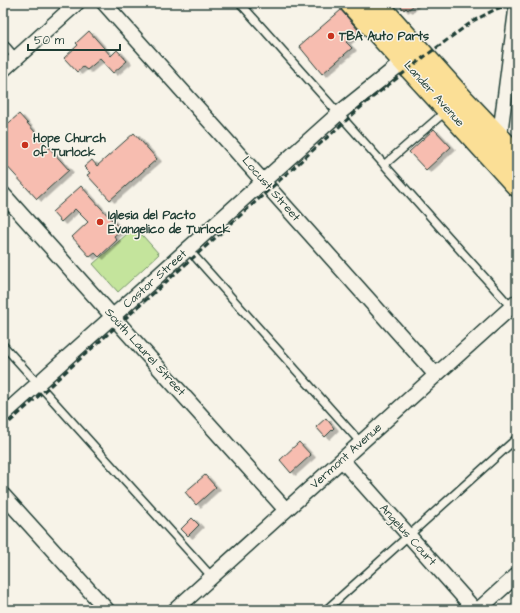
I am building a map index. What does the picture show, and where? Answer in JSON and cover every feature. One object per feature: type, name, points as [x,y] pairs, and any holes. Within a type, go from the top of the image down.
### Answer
[{"type":"main road","name":"Lander Avenue","points":[[351,3],[411,56],[517,157]]},
{"type":"main road","name":"Lander Avenue","points":[[376,3],[448,109],[517,185]]},
{"type":"street","points":[[3,70],[78,3]]},
{"type":"street","name":"Locust Street","points":[[104,3],[436,375]]},
{"type":"street","points":[[496,162],[517,3]]},
{"type":"street","name":"Castor Street","points":[[3,415],[338,114],[411,56]]},
{"type":"street","name":"South Laurel Street","points":[[3,194],[286,510]]},
{"type":"street","name":"Vermont Avenue","points":[[175,610],[514,305]]},
{"type":"street","name":"Angelus Court","points":[[342,460],[476,610]]},
{"type":"street","points":[[3,495],[107,610]]},
{"type":"street","points":[[476,610],[517,575]]},
{"type":"lane","points":[[240,3],[384,165],[514,305]]},
{"type":"lane","points":[[3,43],[16,58]]},
{"type":"lane","points":[[384,165],[448,109]]},
{"type":"lane","points":[[188,249],[361,443]]},
{"type":"lane","points":[[3,344],[212,577]]},
{"type":"lane","points":[[326,610],[517,438]]},
{"type":"green space","points":[[135,227],[159,254],[118,292],[93,264]]},
{"type":"building","points":[[398,3],[414,3],[414,5],[408,10],[406,8],[404,10]]},
{"type":"building","name":"TBA Auto Parts","points":[[341,10],[359,31],[346,42],[352,48],[322,74],[299,46]]},
{"type":"building","points":[[89,31],[111,56],[117,50],[127,61],[113,73],[100,59],[87,70],[83,67],[77,72],[64,58],[78,45],[76,43]]},
{"type":"building","name":"Hope Church of Turlock","points":[[19,114],[69,170],[37,199],[3,162],[3,128]]},
{"type":"building","points":[[434,129],[451,147],[426,170],[409,152]]},
{"type":"building","points":[[134,133],[157,159],[110,200],[87,175],[90,173],[84,167],[92,160],[97,166]]},
{"type":"building","name":"Iglesia del Pacto Evangelico de Turlock","points":[[81,186],[121,230],[114,236],[117,240],[99,257],[95,253],[90,257],[72,237],[88,222],[75,209],[61,222],[52,212]]},
{"type":"building","points":[[326,418],[334,428],[325,437],[316,427]]},
{"type":"building","points":[[299,442],[311,455],[291,473],[280,460]]},
{"type":"building","points":[[205,475],[216,487],[196,505],[185,492]]},
{"type":"building","points":[[192,518],[199,525],[188,536],[181,529]]},
{"type":"railway","points":[[3,428],[368,101],[473,21],[496,9],[516,3]]},
{"type":"place","name":"TBA Auto Parts","points":[[331,36]]},
{"type":"place","name":"Hope Church of Turlock","points":[[25,145]]},
{"type":"place","name":"Iglesia del Pacto Evangelico de Turlock","points":[[100,222]]}]
